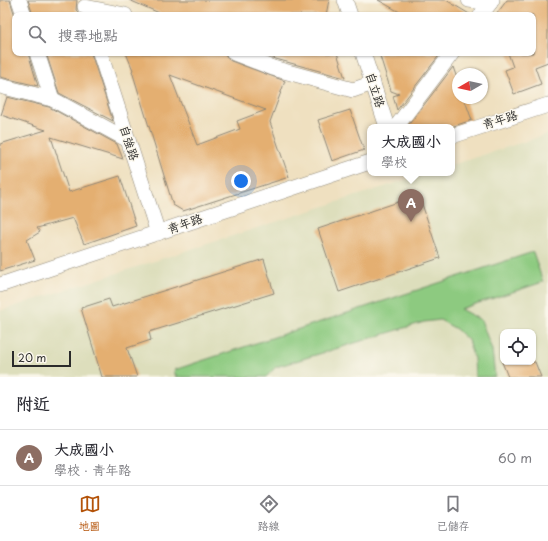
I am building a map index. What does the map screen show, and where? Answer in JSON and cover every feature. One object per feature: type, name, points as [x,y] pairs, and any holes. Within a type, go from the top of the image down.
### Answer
[{"type":"street","points":[[19,0],[23,12]]},
{"type":"street","points":[[345,0],[349,12]]},
{"type":"street","points":[[469,0],[491,1]]},
{"type":"street","points":[[482,12],[491,1]]},
{"type":"street","points":[[85,8],[108,12]]},
{"type":"street","points":[[38,56],[52,99]]},
{"type":"street","name":"自強路","points":[[101,56],[158,233]]},
{"type":"street","points":[[242,56],[273,68],[353,90],[372,83]]},
{"type":"street","name":"自立路","points":[[364,56],[386,124]]},
{"type":"street","points":[[398,124],[450,56]]},
{"type":"street","points":[[0,86],[52,99],[128,140]]},
{"type":"street","name":"青年路","points":[[455,135],[548,105]]},
{"type":"street","name":"青年路","points":[[0,285],[367,163]]},
{"type":"shaded area","points":[[548,134],[548,377],[0,377],[0,311],[418,176],[455,176],[455,164]]},
{"type":"green space","points":[[533,252],[543,282],[460,309],[481,320],[492,350],[495,377],[475,377],[474,359],[468,340],[456,329],[440,320],[424,322],[276,367],[266,377],[176,377],[174,370]]},
{"type":"building","points":[[0,0],[10,0],[14,12],[12,12],[12,56],[29,56],[38,86],[0,77]]},
{"type":"building","points":[[28,0],[77,0],[76,10],[78,12],[32,12]]},
{"type":"building","points":[[129,0],[329,0],[327,12],[157,12]]},
{"type":"building","points":[[378,0],[446,0],[466,12],[400,12]]},
{"type":"building","points":[[507,0],[548,0],[548,62],[535,67],[541,84],[514,94],[505,70],[513,67],[509,56],[536,56],[536,12],[498,12]]},
{"type":"building","points":[[47,56],[92,56],[113,121],[59,93]]},
{"type":"building","points":[[127,56],[226,56],[231,61],[285,81],[270,122],[289,177],[183,211],[173,205],[132,71],[133,70]],"holes":[[[170,75],[266,110],[237,121],[240,129],[197,145]]]},
{"type":"building","points":[[268,56],[338,56],[345,78]]},
{"type":"building","points":[[380,56],[439,56],[397,110],[393,96],[399,94],[391,91]]},
{"type":"building","points":[[452,68],[452,104],[466,104],[472,120],[455,126],[455,124],[409,124]]},
{"type":"building","points":[[7,97],[49,107],[117,144],[123,159],[51,137],[69,192],[120,176],[136,226],[84,244],[73,218],[37,228],[40,232],[27,240],[35,260],[0,271],[0,144],[46,130],[1,115]]},
{"type":"building","points":[[350,110],[364,150],[332,161],[318,120]]},
{"type":"building","points":[[419,195],[440,258],[339,292],[318,229]]},
{"type":"building","points":[[264,259],[274,293],[149,332],[151,340],[127,348],[137,377],[102,377],[81,308],[109,299],[112,307]]},
{"type":"building","points":[[536,364],[541,377],[508,377],[503,365]]},
{"type":"place","name":"大成國小","points":[[411,222]]}]
